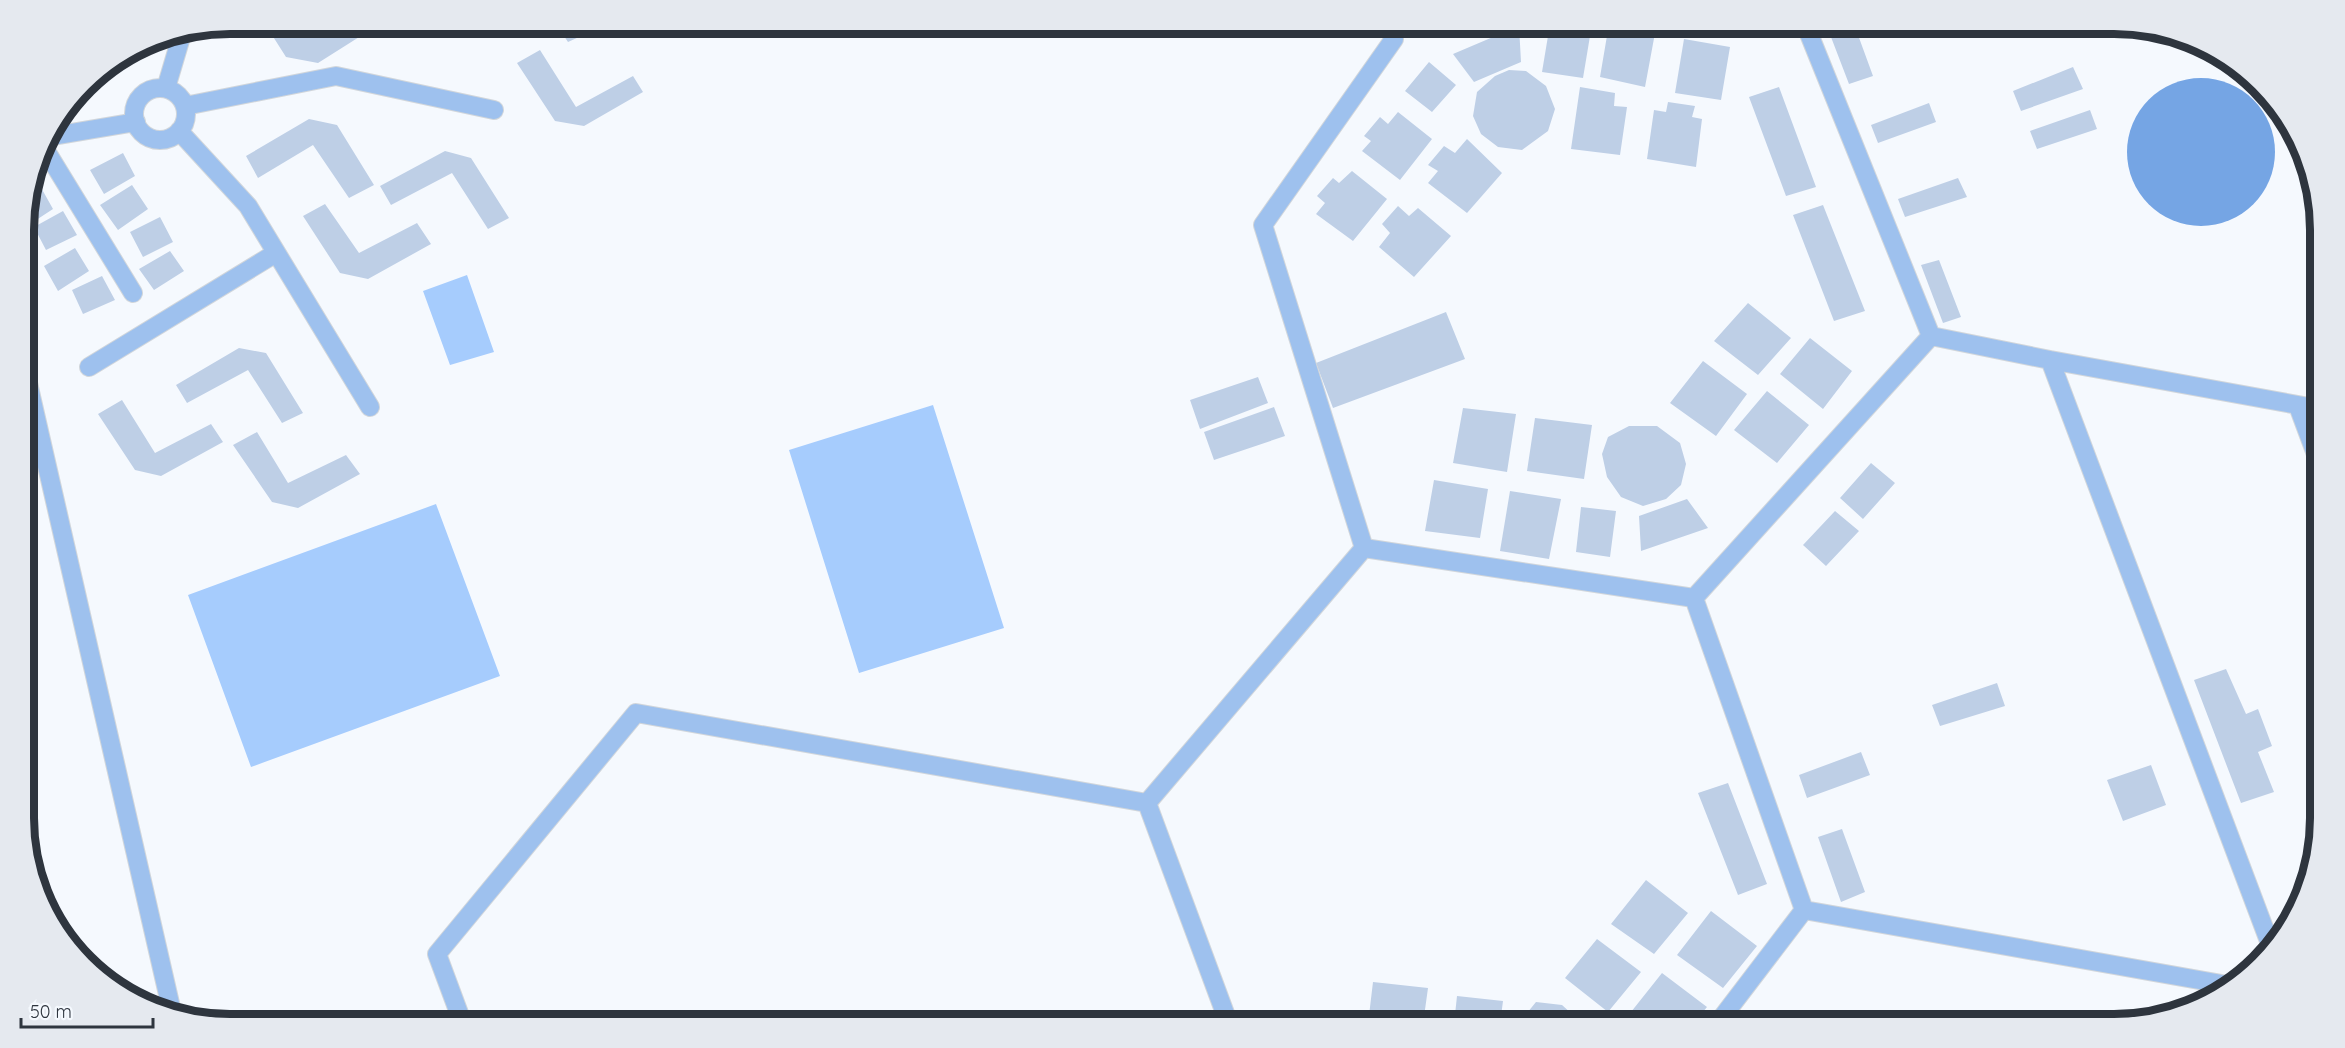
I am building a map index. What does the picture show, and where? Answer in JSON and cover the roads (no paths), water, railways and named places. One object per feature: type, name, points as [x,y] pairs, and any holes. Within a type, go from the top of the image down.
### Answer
[{"type":"street","points":[[1364,548],[1263,225],[1394,39],[1393,34]]},
{"type":"street","points":[[1809,34],[1931,336]]},
{"type":"street","points":[[166,88],[180,41]]},
{"type":"street","points":[[185,106],[336,76],[494,110]]},
{"type":"street","points":[[166,88],[174,92],[185,106],[184,123],[172,136],[155,139],[146,135],[136,122],[135,107],[138,100],[150,90],[166,88]]},
{"type":"street","points":[[59,135],[136,122]]},
{"type":"street","points":[[179,131],[248,206],[370,407]]},
{"type":"street","points":[[49,155],[133,293]]},
{"type":"street","points":[[88,367],[276,253]]},
{"type":"street","points":[[1694,598],[1931,336]]},
{"type":"street","points":[[1931,336],[2310,408]]},
{"type":"street","points":[[2050,360],[2268,939]]},
{"type":"street","points":[[2298,406],[2310,438]]},
{"type":"street","points":[[35,412],[170,1004]]},
{"type":"street","points":[[1364,548],[1694,598]]},
{"type":"street","points":[[1147,803],[1364,548]]},
{"type":"street","points":[[1694,598],[1804,910]]},
{"type":"street","points":[[459,1014],[437,954],[636,713],[1147,803]]},
{"type":"street","points":[[1147,803],[1225,1013]]},
{"type":"street","points":[[1804,910],[2218,983]]},
{"type":"street","points":[[1725,1013],[1804,910]]}]
